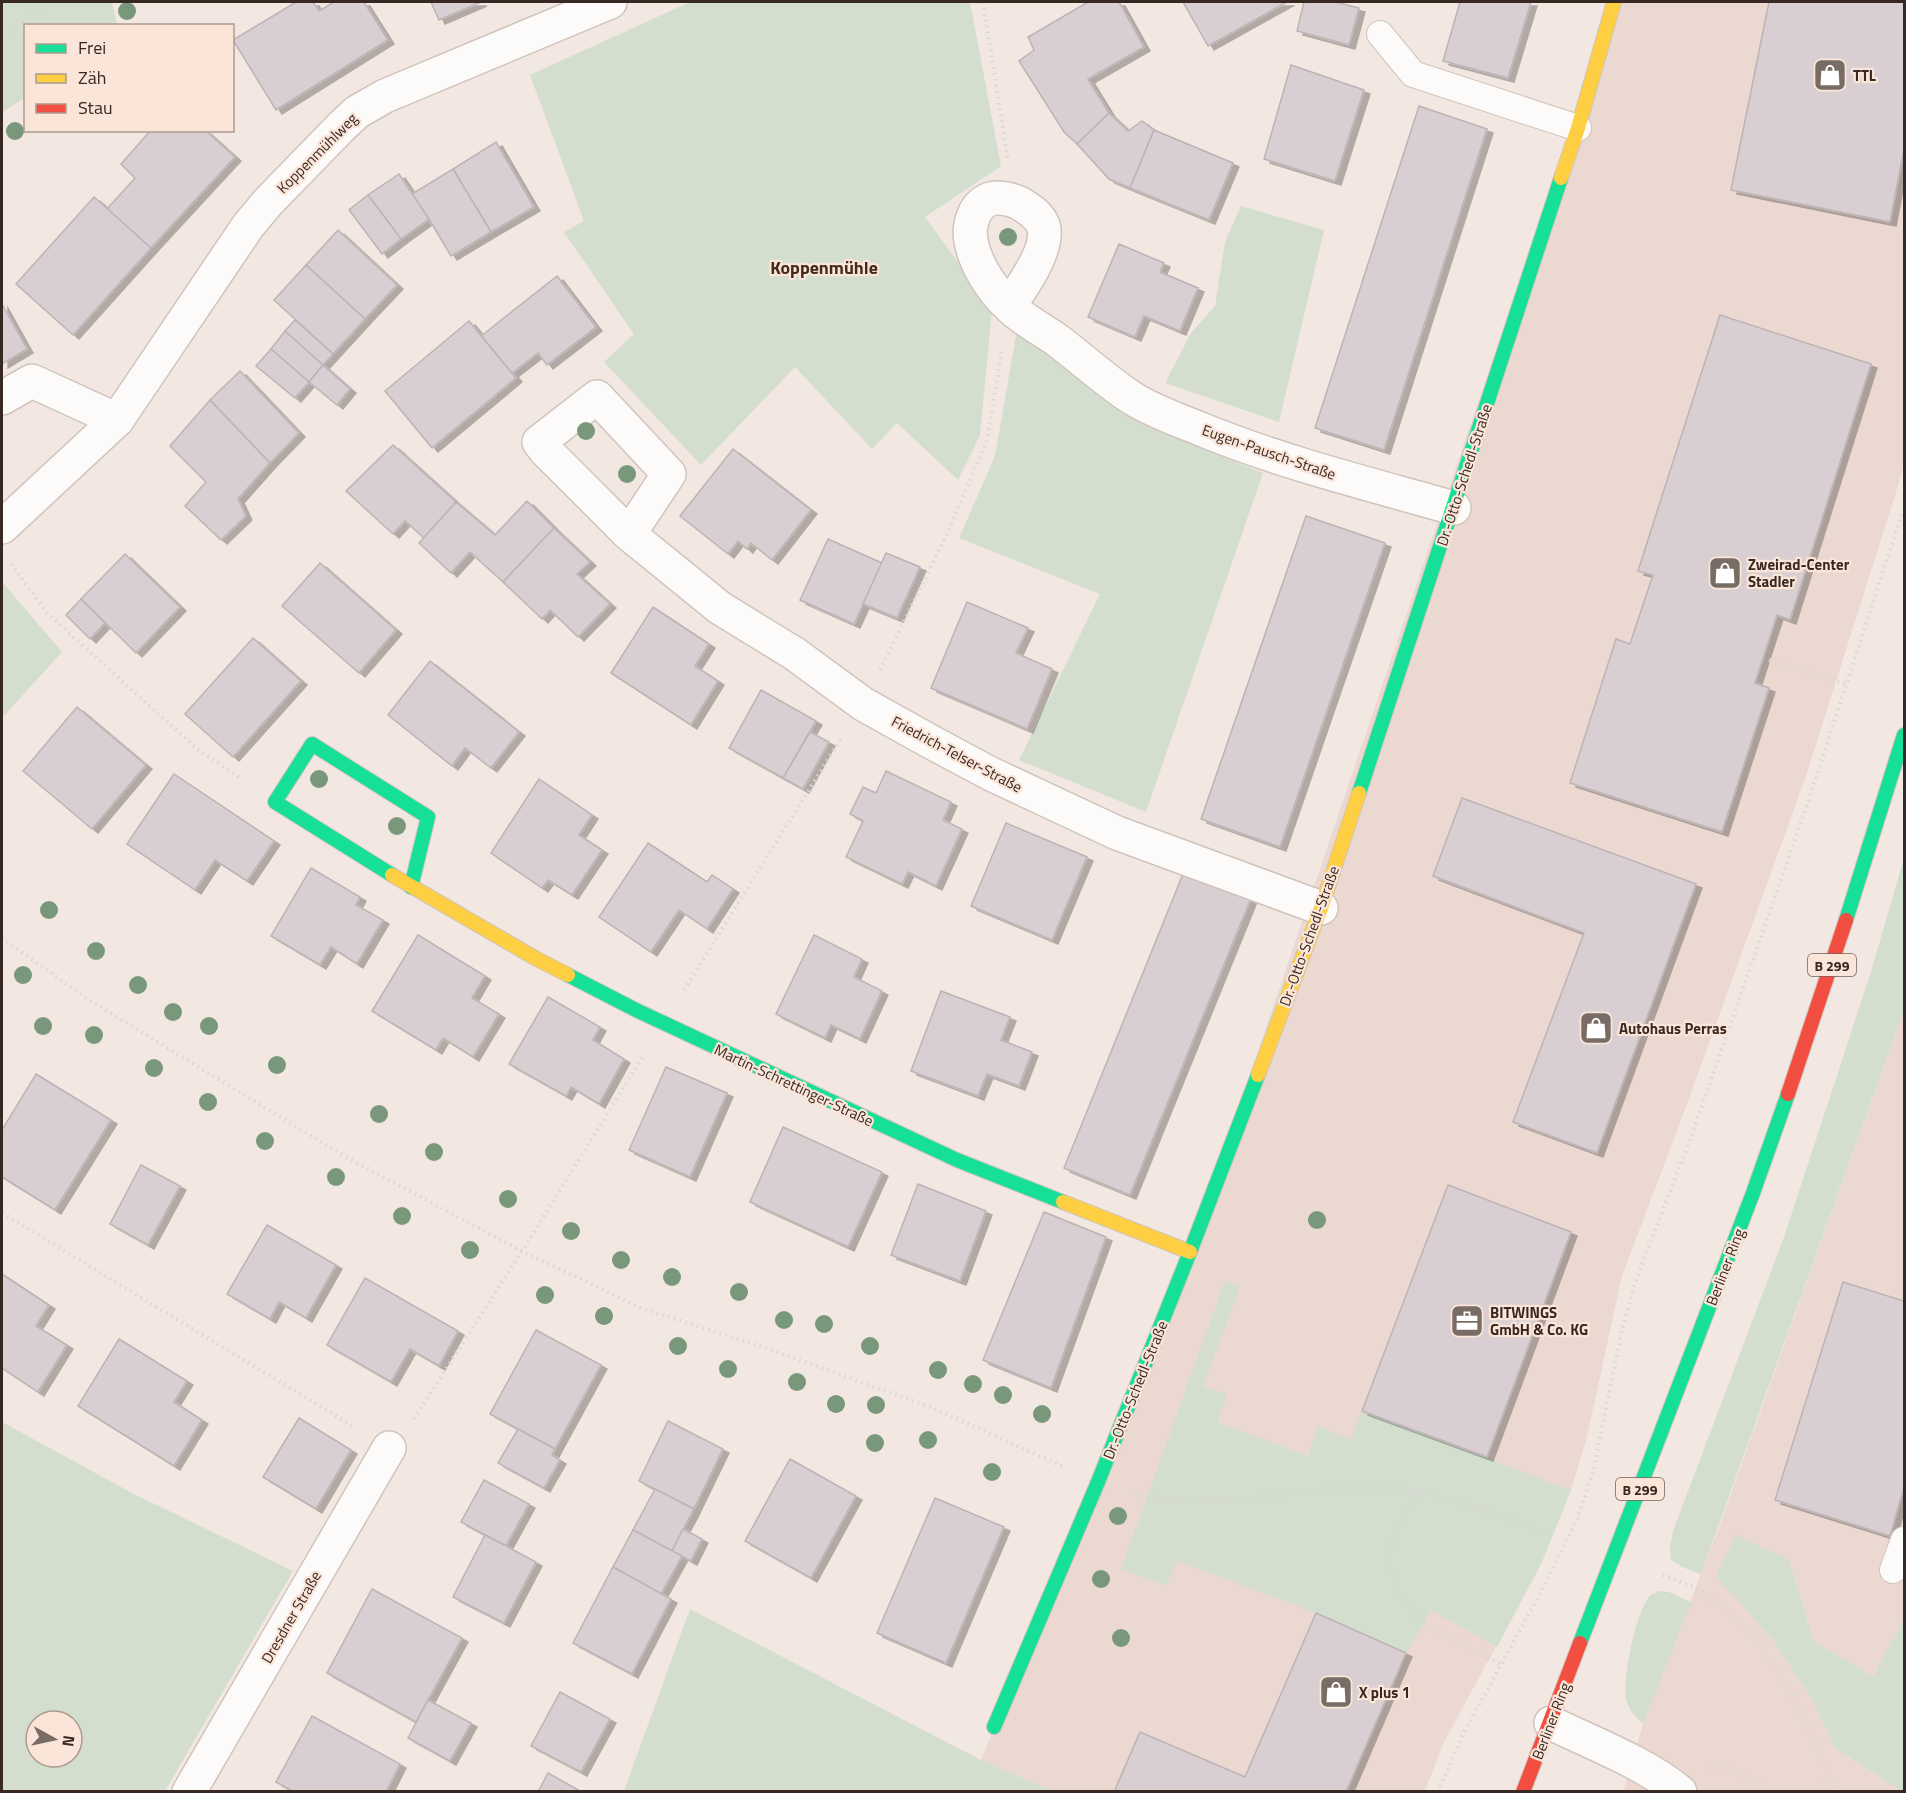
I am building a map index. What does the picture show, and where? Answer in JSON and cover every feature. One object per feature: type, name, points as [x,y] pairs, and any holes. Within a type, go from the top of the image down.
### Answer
[{"type":"street","name":"Koppenmühlweg","points":[[2,527],[117,420],[248,226],[268,202],[357,112],[385,96],[610,2]]},
{"type":"street","name":"Dr.-Otto-Schedl-Straße","points":[[994,1727],[1098,1482],[1190,1252],[1321,908],[1578,128],[1614,2]]},
{"type":"street","name":"Eugen-Pausch-Straße","points":[[1012,201],[995,198],[984,201],[974,213],[969,233],[973,255],[1009,306],[1059,341],[1132,398],[1240,446],[1454,508]]},
{"type":"street","points":[[1009,306],[1031,275],[1041,246],[1044,227],[1038,215],[1021,203],[1012,201]]},
{"type":"street","points":[[2,398],[32,381],[117,420]]},
{"type":"street","name":"Friedrich-Telser-Straße","points":[[629,534],[720,608],[795,654],[863,704],[991,774],[1117,832],[1321,908]]},
{"type":"street","name":"Berliner Ring","points":[[1531,1789],[1551,1723],[1757,1182],[1816,1014],[1905,735]]},
{"type":"street","points":[[275,802],[312,744],[322,750],[428,818],[411,887]]},
{"type":"street","name":"Martin-Schrettinger-Straße","points":[[275,802],[411,887],[535,958],[663,1023],[957,1160],[1190,1252]]},
{"type":"street","name":"Dresdner Straße","points":[[194,1790],[389,1448]]},
{"type":"street","points":[[1551,1723],[1638,1765],[1680,1791]]},
{"type":"lane","points":[[1380,34],[1413,74],[1578,128]]},
{"type":"lane","points":[[1893,1570],[1905,1540]]},
{"type":"path","points":[[2,37],[52,2]]},
{"type":"path","points":[[983,2],[1006,143],[1012,201]]},
{"type":"path","points":[[2,1213],[389,1448],[415,1417],[522,1251],[863,704],[945,538],[987,441],[1009,306]]},
{"type":"path","points":[[1438,1791],[1464,1732],[1539,1596],[1577,1519],[1593,1472],[1621,1334],[1635,1283],[1692,1134],[1806,808],[1905,507]]},
{"type":"path","points":[[8,560],[48,614],[196,748],[275,802]]},
{"type":"path","points":[[1769,660],[1846,684]]},
{"type":"path","points":[[2,938],[86,998],[344,1156],[522,1251],[641,1308],[763,1347],[933,1408],[1098,1482],[1154,1498],[1186,1502],[1224,1502],[1344,1486],[1386,1487],[1419,1491],[1459,1502],[1556,1536]]},
{"type":"path","points":[[1419,1491],[1399,1521],[1391,1542],[1389,1567],[1397,1591],[1415,1615],[1439,1631],[1500,1664]]},
{"type":"path","points":[[1663,1575],[1707,1594],[1743,1624],[1783,1679],[1830,1778],[1840,1791]]},
{"type":"path","points":[[1708,1768],[1729,1767],[1775,1791]]},
{"type":"path","points":[[1813,1791],[1830,1778]]},
{"type":"shaded area","points":[[1614,2],[1904,2],[1904,464],[1899,483],[1806,776],[1622,1276],[1586,1441],[1571,1490],[1541,1564],[1444,1742],[1425,1791],[1053,1791],[981,1760],[1190,1252]]},
{"type":"shaded area","points":[[1904,1010],[1904,1619],[1873,1676],[1814,1642],[1789,1560],[1716,1575],[1773,1640],[1812,1700],[1836,1749],[1901,1791],[1623,1792],[1643,1724],[1718,1530]]},
{"type":"green space","points":[[2,2],[112,2],[117,24],[24,24],[24,99],[2,112]]},
{"type":"green space","points":[[690,2],[970,2],[1001,166],[925,217],[992,309],[980,435],[958,480],[897,423],[872,449],[795,367],[701,465],[604,362],[634,334],[564,232],[584,221],[530,75]]},
{"type":"green space","points":[[1241,206],[1324,230],[1279,422],[1165,383],[1191,333],[1215,306],[1225,242]]},
{"type":"green space","points":[[1017,330],[1120,405],[1182,440],[1263,473],[1146,812],[1019,760],[1100,594],[959,538],[995,456]]},
{"type":"green space","points":[[2,582],[62,652],[2,718]]},
{"type":"green space","points":[[1904,858],[1904,1010],[1701,1574],[1671,1560],[1670,1547],[1673,1531],[1784,1237],[1870,975]]},
{"type":"green space","points":[[1225,1281],[1240,1286],[1203,1386],[1227,1394],[1217,1422],[1308,1456],[1318,1426],[1351,1440],[1362,1411],[1571,1490],[1541,1564],[1497,1647],[1431,1610],[1406,1653],[1316,1613],[1177,1561],[1166,1586],[1121,1569]]},
{"type":"green space","points":[[2,1422],[132,1493],[293,1571],[165,1791],[2,1791]]},
{"type":"green space","points":[[1736,1535],[1789,1560],[1814,1642],[1873,1676],[1904,1619],[1904,1791],[1836,1749],[1812,1700],[1773,1640],[1716,1576]]},
{"type":"green space","points":[[1659,1591],[1669,1592],[1691,1602],[1643,1724],[1632,1712],[1627,1702],[1626,1680],[1631,1647],[1640,1615],[1651,1595]]},
{"type":"green space","points":[[690,1609],[981,1760],[1053,1791],[624,1791]]},
{"type":"building","points":[[296,2],[313,2],[319,11],[334,2],[364,2],[388,40],[276,110],[234,39]]},
{"type":"building","points":[[431,2],[481,2],[439,20]]},
{"type":"building","points":[[1088,2],[1119,2],[1144,47],[1088,79],[1109,113],[1077,144],[1064,132],[1019,61],[1034,50],[1028,37]]},
{"type":"building","points":[[1183,2],[1287,2],[1208,46]]},
{"type":"building","points":[[1304,2],[1335,2],[1359,8],[1349,45],[1297,31]]},
{"type":"building","points":[[1460,2],[1531,2],[1508,78],[1443,61]]},
{"type":"building","name":"TTL","points":[[1769,2],[1904,2],[1904,149],[1890,222],[1731,190]]},
{"type":"building","points":[[1291,65],[1364,90],[1335,181],[1264,159]]},
{"type":"building","points":[[1419,106],[1487,129],[1384,450],[1315,428]]},
{"type":"building","points":[[1109,113],[1128,131],[1142,121],[1154,130],[1130,188],[1109,179],[1077,144]]},
{"type":"building","points":[[1154,130],[1233,163],[1209,220],[1130,188]]},
{"type":"building","points":[[149,132],[207,132],[235,157],[151,248],[107,209],[135,178],[121,164]]},
{"type":"building","points":[[496,142],[534,207],[491,232],[453,169]]},
{"type":"building","points":[[453,169],[491,232],[451,256],[412,194]]},
{"type":"building","points":[[399,174],[429,219],[401,239],[368,195]]},
{"type":"building","points":[[368,195],[401,239],[382,254],[349,210]]},
{"type":"building","points":[[94,197],[151,248],[73,335],[16,284]]},
{"type":"building","points":[[338,230],[397,285],[365,319],[306,265]]},
{"type":"building","points":[[1119,244],[1164,263],[1160,272],[1198,288],[1180,331],[1144,316],[1135,337],[1088,317]]},
{"type":"building","points":[[306,265],[365,319],[333,354],[274,300]]},
{"type":"building","points":[[557,276],[596,327],[547,365],[538,353],[512,373],[481,336]]},
{"type":"building","points":[[2,304],[27,349],[2,364]]},
{"type":"building","name":"Zweirad-Center Stadler","points":[[1720,315],[1871,364],[1790,620],[1777,615],[1755,683],[1769,688],[1722,832],[1570,783],[1616,639],[1630,644],[1653,575],[1638,571]]},
{"type":"building","points":[[295,320],[333,354],[323,365],[285,331]]},
{"type":"building","points":[[469,321],[516,378],[432,448],[385,391]]},
{"type":"building","points":[[285,331],[323,365],[309,382],[271,349]]},
{"type":"building","points":[[271,349],[309,382],[295,398],[256,366]]},
{"type":"building","points":[[323,365],[350,389],[337,405],[309,382]]},
{"type":"building","points":[[240,371],[299,433],[270,463],[210,400]]},
{"type":"building","points":[[210,400],[270,463],[238,499],[246,516],[221,540],[185,506],[206,482],[170,446]]},
{"type":"building","points":[[393,445],[456,502],[424,538],[405,521],[393,534],[346,491]]},
{"type":"building","points":[[733,449],[811,510],[772,560],[751,543],[747,549],[738,541],[728,554],[680,516]]},
{"type":"building","points":[[527,501],[554,528],[503,582],[470,552],[451,573],[419,543],[456,502],[495,535]]},
{"type":"building","points":[[1306,516],[1385,543],[1280,847],[1201,819]]},
{"type":"building","points":[[554,528],[590,562],[577,574],[610,604],[578,637],[550,610],[542,619],[503,582]]},
{"type":"building","points":[[828,539],[882,563],[854,624],[800,600]]},
{"type":"building","points":[[886,553],[920,567],[897,618],[863,604]]},
{"type":"building","points":[[125,554],[180,607],[136,653],[81,599]]},
{"type":"building","points":[[320,563],[396,630],[359,673],[282,606]]},
{"type":"building","points":[[81,599],[105,623],[90,639],[66,615]]},
{"type":"building","points":[[967,602],[1028,628],[1016,653],[1052,669],[1027,729],[931,688]]},
{"type":"building","points":[[653,607],[709,644],[695,666],[718,681],[691,725],[611,673]]},
{"type":"building","points":[[253,638],[301,681],[233,757],[185,714]]},
{"type":"building","points":[[430,661],[519,732],[491,768],[465,748],[452,766],[388,715]]},
{"type":"building","points":[[761,690],[816,721],[783,778],[729,748]]},
{"type":"building","points":[[77,707],[146,765],[92,829],[23,771]]},
{"type":"building","points":[[810,732],[829,742],[803,789],[783,778]]},
{"type":"building","points":[[886,771],[951,802],[943,820],[962,829],[936,886],[908,872],[902,884],[846,857],[863,821],[850,814],[863,787],[876,793]]},
{"type":"building","points":[[174,774],[274,841],[247,881],[215,860],[195,890],[127,844]]},
{"type":"building","points":[[539,779],[592,815],[579,835],[602,850],[572,895],[548,880],[542,888],[491,853]]},
{"type":"building","name":"Autohaus Perras","points":[[1462,798],[1696,884],[1597,1153],[1513,1122],[1584,933],[1433,876]]},
{"type":"building","points":[[1006,823],[1087,857],[1052,940],[971,906]]},
{"type":"building","points":[[648,843],[707,882],[712,875],[733,889],[707,929],[679,910],[651,952],[599,917]]},
{"type":"building","points":[[1187,864],[1254,891],[1130,1195],[1064,1168]]},
{"type":"building","points":[[311,868],[360,897],[356,905],[383,920],[357,964],[331,947],[320,965],[271,936]]},
{"type":"building","points":[[418,935],[485,976],[472,998],[499,1014],[473,1057],[443,1038],[436,1050],[372,1011]]},
{"type":"building","points":[[814,935],[862,959],[854,977],[882,991],[860,1039],[831,1025],[825,1038],[776,1014]]},
{"type":"building","points":[[941,991],[1010,1017],[1001,1040],[1032,1052],[1019,1086],[987,1074],[978,1096],[911,1071]]},
{"type":"building","points":[[548,997],[600,1027],[593,1040],[624,1059],[599,1104],[571,1087],[566,1096],[509,1064]]},
{"type":"building","points":[[666,1067],[727,1093],[690,1177],[629,1150]]},
{"type":"building","points":[[36,1074],[111,1120],[55,1210],[2,1177],[2,1130]]},
{"type":"building","points":[[783,1127],[882,1172],[848,1247],[750,1202]]},
{"type":"building","points":[[141,1165],[180,1186],[148,1245],[110,1224]]},
{"type":"building","points":[[918,1184],[986,1211],[960,1281],[891,1255]]},
{"type":"building","name":"BITWINGS GmbH & Co. KG","points":[[1448,1185],[1571,1232],[1487,1457],[1362,1411]]},
{"type":"building","points":[[1044,1212],[1106,1237],[1051,1388],[983,1360]]},
{"type":"building","points":[[267,1225],[336,1265],[306,1318],[279,1302],[270,1319],[227,1294]]},
{"type":"building","points":[[2,1274],[49,1305],[36,1326],[67,1345],[38,1392],[2,1368]]},
{"type":"building","points":[[365,1278],[458,1331],[439,1366],[410,1349],[391,1382],[327,1345]]},
{"type":"building","points":[[1843,1282],[1904,1301],[1904,1487],[1890,1536],[1775,1500]]},
{"type":"building","points":[[536,1330],[601,1365],[555,1449],[490,1414]]},
{"type":"building","points":[[119,1339],[187,1381],[174,1402],[202,1420],[174,1466],[78,1406]]},
{"type":"building","points":[[299,1418],[351,1450],[316,1509],[263,1477]]},
{"type":"building","points":[[668,1421],[723,1449],[694,1509],[639,1481]]},
{"type":"building","points":[[518,1429],[555,1449],[552,1455],[560,1460],[544,1488],[498,1463]]},
{"type":"building","points":[[790,1459],[856,1496],[811,1578],[745,1541]]},
{"type":"building","points":[[484,1480],[529,1504],[506,1546],[461,1522]]},
{"type":"building","points":[[655,1489],[694,1509],[672,1551],[633,1530]]},
{"type":"building","points":[[935,1498],[1004,1527],[946,1663],[877,1633]]},
{"type":"building","points":[[683,1529],[702,1539],[691,1561],[672,1551]]},
{"type":"building","points":[[633,1530],[682,1556],[661,1594],[613,1567]]},
{"type":"building","points":[[485,1535],[536,1562],[504,1623],[453,1597]]},
{"type":"building","points":[[613,1567],[671,1599],[632,1674],[573,1643]]},
{"type":"building","points":[[372,1589],[462,1638],[416,1722],[327,1673]]},
{"type":"building","name":"X plus 1","points":[[1316,1613],[1406,1653],[1346,1792],[1114,1792],[1140,1732],[1245,1777]]},
{"type":"building","points":[[560,1692],[610,1719],[581,1772],[531,1746]]},
{"type":"building","points":[[428,1700],[471,1723],[450,1761],[408,1738]]},
{"type":"building","points":[[312,1716],[400,1764],[386,1792],[294,1792],[276,1782]]},
{"type":"building","points":[[548,1773],[582,1792],[538,1792]]},
{"type":"traffic: fast","points":[[1359,793],[1561,178]]},
{"type":"traffic: fast","points":[[1846,920],[1904,735]]},
{"type":"traffic: fast","points":[[392,875],[275,802],[312,744],[428,817],[411,887]]},
{"type":"traffic: fast","points":[[568,975],[638,1011],[957,1160],[1063,1202]]},
{"type":"traffic: fast","points":[[994,1727],[1098,1482],[1258,1075]]},
{"type":"traffic: fast","points":[[1580,1643],[1753,1193],[1788,1094]]},
{"type":"traffic: slow","points":[[1561,178],[1578,128],[1614,2]]},
{"type":"traffic: slow","points":[[1258,1075],[1321,908],[1359,793]]},
{"type":"traffic: slow","points":[[392,875],[568,975]]},
{"type":"traffic: slow","points":[[1063,1202],[1190,1252]]},
{"type":"traffic: jam","points":[[1788,1094],[1846,920]]},
{"type":"traffic: jam","points":[[1523,1792],[1580,1643]]},
{"type":"place","name":"TTL","points":[[1830,75]]},
{"type":"place","name":"Zweirad-Center Stadler","points":[[1725,573]]},
{"type":"place","name":"Autohaus Perras","points":[[1596,1028]]},
{"type":"place","name":"BITWINGS GmbH & Co. KG","points":[[1467,1321]]},
{"type":"place","name":"X plus 1","points":[[1336,1692]]},
{"type":"district","name":"Koppenmühle","points":[[824,267]]}]
